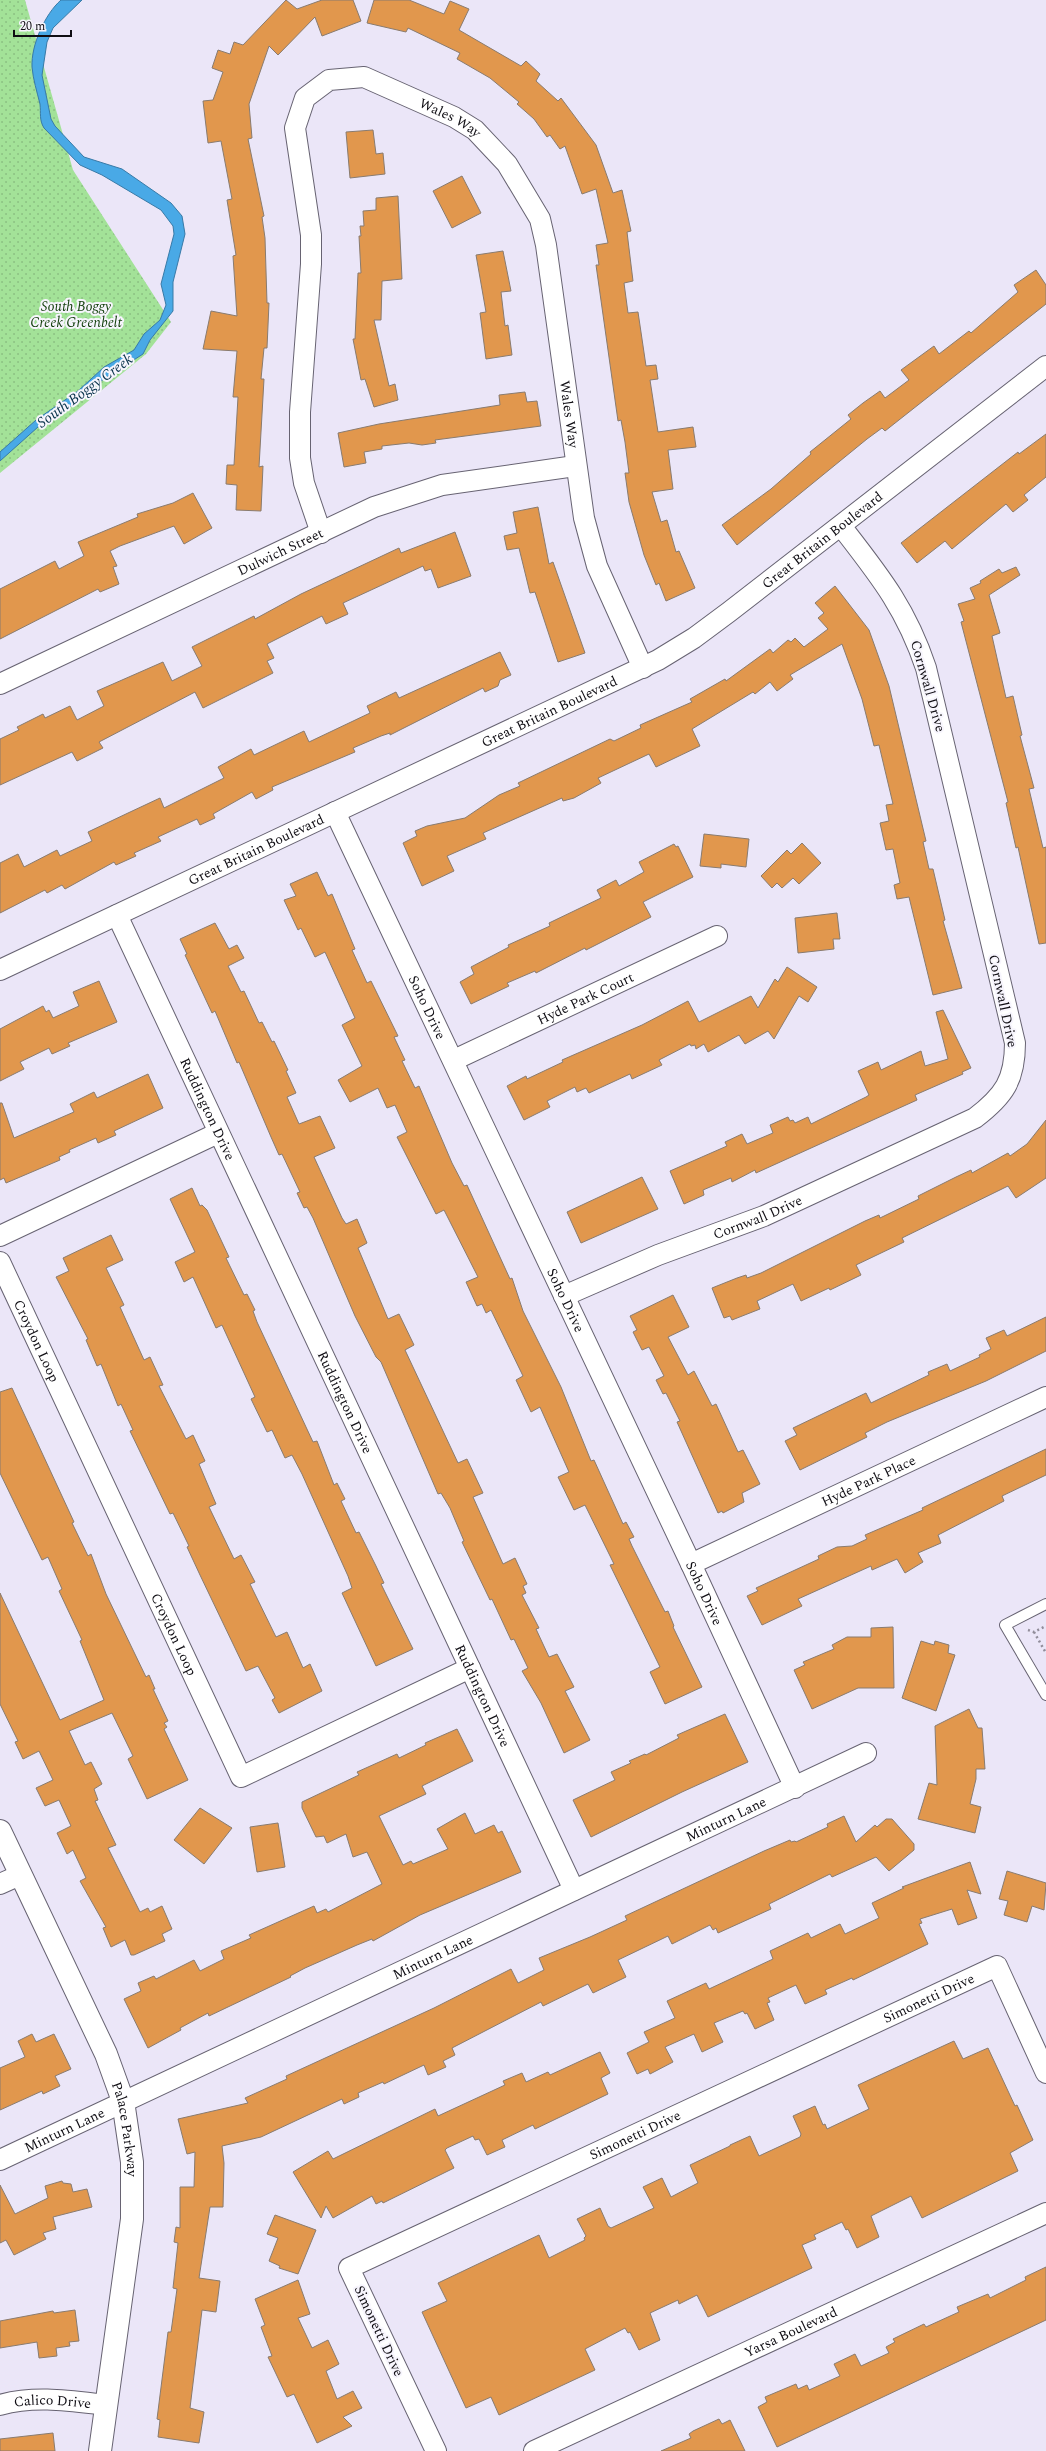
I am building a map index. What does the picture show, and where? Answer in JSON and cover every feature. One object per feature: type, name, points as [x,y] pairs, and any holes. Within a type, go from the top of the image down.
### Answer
[{"type":"street","name":"Wales Way","points":[[321,533],[304,483],[300,458],[300,412],[311,264],[311,235],[295,128],[305,98],[314,89],[329,80],[364,77],[454,117],[475,130],[492,146],[523,188],[540,219],[546,246],[575,466],[584,518],[598,566],[643,668]]},
{"type":"street","name":"Great Britain Boulevard","points":[[0,970],[643,668],[694,638],[841,526],[1046,366]]},
{"type":"street","name":"Dulwich Street","points":[[0,684],[374,508],[442,485],[575,466]]},
{"type":"street","name":"Cornwall Drive","points":[[564,1296],[658,1255],[764,1216],[975,1118],[993,1105],[1005,1091],[1011,1077],[1015,1060],[1015,1043],[926,668],[918,643],[893,595],[841,526]]},
{"type":"street","name":"Soho Drive","points":[[335,812],[454,1060],[795,1788]]},
{"type":"street","name":"Ruddington Drive","points":[[117,915],[574,1890]]},
{"type":"street","name":"Hyde Park Court","points":[[454,1060],[717,936]]},
{"type":"street","points":[[0,1236],[218,1133]]},
{"type":"street","name":"Croydon Loop","points":[[0,1262],[242,1777],[470,1668]]},
{"type":"street","name":"Hyde Park Place","points":[[691,1564],[1046,1397]]},
{"type":"street","name":"Minturn Lane","points":[[0,2160],[123,2101],[795,1788],[866,1753]]},
{"type":"street","name":"Palace Parkway","points":[[0,1831],[106,2054],[123,2101],[132,2162],[132,2219],[100,2451]]},
{"type":"street","points":[[0,1884],[20,1875]]},
{"type":"street","name":"Simonetti Drive","points":[[436,2451],[350,2268],[997,1966],[1046,2073]]},
{"type":"street","name":"Yarsa Boulevard","points":[[534,2451],[1046,2213]]},
{"type":"street","name":"Calico Drive","points":[[0,2405],[14,2401],[47,2399],[106,2405]]},
{"type":"lane","points":[[1046,1604],[1004,1625],[1046,1695]]},
{"type":"path","points":[[1034,1632],[1046,1653]]},
{"type":"green space","name":"South Boggy Creek Greenbelt","points":[[0,0],[25,0],[73,170],[171,322],[146,354],[0,473]]},
{"type":"water","name":"South Boggy Creek","points":[[61,0],[82,0],[53,28],[47,42],[42,75],[51,119],[55,126],[84,157],[122,169],[171,203],[182,216],[185,234],[173,282],[173,311],[150,340],[143,354],[101,381],[65,411],[38,427],[0,461],[0,452],[36,420],[78,391],[104,367],[134,350],[144,334],[160,320],[166,305],[161,284],[174,234],[173,226],[161,210],[102,175],[80,165],[44,128],[41,122],[40,104],[35,86],[32,58],[40,30],[50,13]]},
{"type":"building","points":[[286,0],[297,9],[322,0],[353,0],[361,21],[322,36],[315,17],[278,55],[269,46],[249,104],[252,138],[248,139],[264,216],[262,217],[265,238],[267,303],[269,303],[267,348],[264,348],[261,379],[264,379],[259,467],[263,466],[261,511],[236,510],[237,485],[226,484],[227,465],[234,465],[238,397],[233,397],[237,351],[203,349],[211,311],[237,316],[233,256],[236,255],[227,200],[232,199],[221,141],[208,143],[203,101],[213,100],[223,72],[212,68],[218,50],[230,54],[234,42],[243,45]]},
{"type":"building","points":[[374,0],[409,0],[444,14],[450,1],[469,9],[459,30],[521,66],[526,61],[540,74],[536,81],[558,101],[561,98],[596,145],[613,193],[622,190],[631,231],[627,232],[633,281],[624,283],[628,313],[638,312],[646,366],[656,365],[658,379],[650,380],[658,432],[693,427],[696,447],[668,450],[673,489],[652,492],[661,522],[667,520],[676,552],[679,551],[695,588],[666,601],[659,583],[656,585],[644,555],[629,502],[625,473],[629,473],[625,442],[621,420],[618,421],[596,265],[599,265],[596,245],[608,243],[596,189],[582,194],[565,146],[560,149],[550,135],[547,137],[534,119],[517,104],[519,102],[490,78],[457,59],[460,53],[408,28],[406,32],[367,23]]},
{"type":"building","points":[[373,130],[376,154],[383,153],[385,174],[350,178],[346,132]]},
{"type":"building","points":[[462,176],[481,213],[452,228],[433,191]]},
{"type":"building","points":[[398,196],[402,279],[382,281],[381,320],[374,320],[389,386],[395,384],[398,400],[374,407],[365,379],[361,380],[353,339],[355,339],[358,273],[361,273],[359,236],[361,236],[360,226],[364,226],[363,211],[376,210],[376,198]]},
{"type":"building","points":[[503,251],[511,291],[501,292],[505,326],[508,325],[512,355],[486,359],[480,313],[486,312],[476,255]]},
{"type":"building","points":[[1036,270],[1046,285],[1046,304],[885,431],[882,428],[867,439],[737,545],[722,525],[771,489],[811,454],[810,452],[851,419],[848,415],[863,403],[880,391],[885,398],[909,380],[901,370],[934,346],[939,354],[969,331],[971,333],[1018,292],[1014,285]]},
{"type":"building","points":[[525,392],[527,402],[537,401],[541,426],[435,440],[436,443],[422,445],[409,443],[382,446],[382,449],[364,452],[366,463],[344,467],[338,433],[379,424],[500,405],[499,395]]},
{"type":"building","points":[[1046,434],[1046,477],[1024,495],[1028,500],[1013,512],[1006,504],[952,549],[945,541],[917,563],[901,543],[1018,452],[1019,454]]},
{"type":"building","points":[[193,493],[212,528],[184,544],[174,526],[110,551],[117,566],[113,567],[119,584],[100,592],[98,589],[0,639],[0,589],[55,561],[59,569],[84,556],[78,542],[138,517],[137,514],[173,503]]},
{"type":"building","points":[[538,507],[549,564],[553,562],[585,653],[558,662],[535,592],[530,593],[519,548],[507,550],[504,536],[517,533],[513,512]]},
{"type":"building","points":[[455,532],[471,576],[438,588],[431,569],[425,571],[423,566],[343,603],[348,614],[326,624],[322,616],[267,644],[274,658],[267,661],[273,673],[203,708],[195,692],[99,742],[103,748],[77,761],[72,752],[0,785],[0,739],[19,730],[17,727],[43,714],[45,718],[70,706],[77,720],[104,706],[97,691],[163,662],[172,681],[202,666],[192,647],[254,616],[255,619],[301,594],[399,548],[401,553]]},
{"type":"building","points":[[1016,567],[1020,575],[989,595],[1000,633],[992,636],[1006,698],[1013,696],[1022,735],[1020,736],[1034,788],[1029,789],[1043,848],[1046,847],[1046,943],[1039,944],[1018,847],[1016,848],[1006,803],[1008,802],[961,622],[964,621],[958,604],[975,599],[970,588],[981,583],[980,581],[999,569],[1002,573]]},
{"type":"building","points":[[835,586],[869,630],[889,686],[926,841],[923,842],[929,869],[933,869],[945,920],[943,921],[962,988],[933,995],[909,897],[897,899],[894,885],[900,883],[893,849],[886,850],[880,823],[889,821],[886,805],[893,804],[879,745],[874,746],[862,699],[842,644],[790,675],[793,679],[777,691],[770,682],[755,694],[753,692],[692,729],[700,746],[656,767],[649,754],[598,778],[601,783],[574,798],[563,801],[562,798],[483,833],[486,839],[447,856],[454,871],[422,886],[403,843],[417,836],[415,831],[427,826],[465,818],[499,795],[520,786],[518,783],[610,739],[614,741],[641,728],[640,725],[692,702],[690,699],[725,679],[726,681],[770,649],[773,653],[788,640],[791,642],[795,638],[804,647],[828,629],[818,618],[824,613],[815,603]]},
{"type":"building","points":[[500,652],[511,675],[500,680],[498,686],[485,692],[483,688],[390,735],[390,733],[381,736],[353,748],[355,752],[272,787],[273,790],[256,799],[252,792],[213,814],[215,818],[200,825],[197,819],[158,837],[161,841],[134,853],[136,856],[116,865],[114,862],[65,889],[62,885],[47,893],[45,890],[0,913],[0,863],[18,854],[24,867],[57,850],[60,856],[92,841],[88,832],[160,798],[164,808],[224,778],[218,767],[251,749],[254,755],[304,731],[309,742],[370,713],[367,706],[396,692],[399,698]]},
{"type":"building","points":[[704,834],[749,839],[746,867],[721,864],[721,868],[700,866]]},
{"type":"building","points":[[802,843],[821,863],[799,884],[793,878],[782,888],[777,883],[772,888],[761,876],[787,850],[791,854]]},
{"type":"building","points":[[674,844],[676,847],[678,846],[693,877],[643,902],[651,917],[586,950],[585,948],[536,973],[535,971],[507,983],[509,986],[471,1004],[460,982],[474,974],[471,967],[509,947],[508,945],[550,926],[549,923],[601,898],[597,890],[616,880],[619,886],[644,872],[639,862]]},
{"type":"building","points":[[317,872],[328,896],[332,894],[355,949],[352,950],[367,983],[371,981],[398,1036],[394,1037],[405,1060],[402,1061],[415,1088],[419,1086],[452,1163],[464,1186],[467,1185],[510,1279],[512,1278],[523,1311],[561,1387],[591,1461],[594,1460],[623,1524],[626,1522],[634,1537],[629,1539],[632,1546],[665,1612],[668,1611],[674,1626],[673,1627],[702,1687],[665,1704],[650,1672],[660,1667],[610,1565],[614,1564],[585,1505],[574,1510],[558,1477],[569,1472],[540,1407],[531,1412],[516,1380],[523,1376],[491,1310],[486,1313],[482,1304],[477,1306],[466,1282],[478,1277],[444,1210],[436,1214],[397,1137],[407,1132],[395,1105],[387,1108],[378,1088],[350,1102],[338,1080],[362,1066],[342,1025],[355,1018],[325,952],[315,957],[301,928],[298,930],[284,900],[296,896],[290,884]]},
{"type":"building","points":[[837,913],[840,939],[833,939],[834,949],[798,953],[795,918]]},
{"type":"building","points":[[215,923],[229,949],[237,945],[244,958],[228,966],[241,992],[244,991],[259,1023],[262,1022],[272,1042],[274,1041],[288,1070],[286,1071],[296,1093],[287,1097],[299,1124],[320,1116],[335,1148],[314,1157],[346,1224],[357,1219],[367,1243],[358,1248],[388,1319],[399,1314],[414,1345],[405,1350],[458,1463],[467,1459],[483,1493],[473,1497],[503,1564],[515,1558],[527,1584],[523,1586],[526,1593],[522,1595],[539,1628],[536,1629],[549,1657],[557,1654],[574,1687],[565,1691],[590,1740],[564,1753],[541,1703],[522,1671],[528,1668],[514,1639],[511,1640],[492,1599],[490,1600],[462,1542],[464,1541],[450,1508],[441,1493],[438,1494],[381,1362],[376,1357],[355,1316],[313,1218],[307,1207],[304,1208],[297,1193],[300,1192],[282,1154],[279,1155],[239,1062],[237,1063],[215,1011],[212,1013],[185,955],[187,954],[180,939]]},
{"type":"building","points":[[787,967],[817,987],[808,1002],[799,996],[774,1039],[768,1031],[745,1044],[739,1035],[708,1052],[704,1044],[696,1049],[695,1045],[691,1046],[690,1044],[659,1060],[662,1065],[632,1079],[630,1074],[589,1093],[586,1088],[577,1092],[575,1087],[547,1101],[550,1107],[524,1120],[507,1086],[526,1076],[527,1079],[563,1062],[562,1060],[642,1025],[688,1001],[699,1022],[751,996],[758,1008],[775,979],[778,982]]},
{"type":"building","points":[[99,981],[117,1022],[68,1043],[70,1046],[52,1054],[49,1048],[20,1062],[24,1069],[0,1081],[0,1029],[43,1006],[46,1012],[49,1010],[53,1018],[79,1006],[73,992]]},
{"type":"building","points":[[943,1010],[971,1068],[962,1072],[963,1074],[915,1095],[917,1100],[756,1173],[755,1170],[732,1182],[731,1178],[703,1190],[704,1195],[684,1204],[670,1171],[727,1146],[725,1142],[742,1134],[747,1144],[773,1133],[770,1125],[788,1117],[790,1121],[793,1120],[795,1123],[808,1117],[811,1124],[866,1097],[869,1095],[858,1071],[878,1062],[881,1070],[921,1051],[925,1066],[948,1059],[936,1012]]},
{"type":"building","points":[[148,1074],[163,1108],[114,1131],[116,1135],[98,1143],[96,1138],[69,1150],[70,1152],[59,1157],[60,1160],[6,1183],[4,1178],[0,1180],[0,1103],[2,1103],[14,1138],[74,1112],[70,1104],[94,1092],[97,1098]]},
{"type":"building","points":[[1046,1120],[1046,1178],[1016,1198],[1008,1186],[902,1238],[904,1242],[856,1265],[861,1275],[830,1290],[829,1288],[801,1301],[793,1284],[757,1301],[760,1309],[732,1320],[730,1316],[724,1318],[712,1288],[746,1275],[747,1278],[761,1273],[865,1221],[879,1215],[880,1218],[919,1199],[918,1196],[956,1177],[971,1170],[972,1173],[1008,1153],[1010,1156],[1027,1144]]},
{"type":"building","points":[[642,1177],[658,1209],[581,1243],[567,1212]]},
{"type":"building","points":[[192,1188],[200,1206],[202,1205],[207,1210],[229,1257],[226,1258],[244,1295],[247,1294],[255,1310],[253,1311],[257,1322],[313,1442],[317,1441],[334,1485],[337,1483],[345,1499],[341,1501],[356,1533],[359,1532],[376,1566],[384,1583],[381,1584],[413,1649],[376,1666],[342,1593],[352,1588],[348,1576],[302,1474],[292,1455],[285,1458],[272,1430],[267,1432],[251,1399],[255,1397],[222,1325],[216,1328],[193,1277],[184,1282],[175,1262],[195,1252],[170,1199]]},
{"type":"building","points":[[111,1235],[123,1260],[106,1268],[124,1305],[120,1307],[144,1360],[150,1357],[163,1385],[159,1386],[186,1439],[193,1435],[205,1461],[199,1464],[216,1504],[209,1507],[234,1559],[241,1555],[255,1582],[250,1584],[276,1637],[287,1632],[303,1668],[310,1664],[322,1691],[279,1713],[272,1700],[275,1698],[258,1666],[246,1671],[187,1547],[189,1546],[173,1513],[170,1514],[130,1431],[133,1430],[121,1404],[118,1406],[101,1364],[97,1366],[86,1340],[88,1339],[56,1277],[69,1271],[63,1258]]},
{"type":"building","points":[[673,1295],[689,1327],[668,1337],[688,1375],[694,1371],[712,1406],[716,1404],[738,1452],[743,1450],[760,1484],[742,1493],[744,1502],[723,1513],[722,1511],[718,1513],[677,1422],[680,1421],[666,1393],[663,1394],[656,1380],[664,1376],[649,1347],[642,1350],[633,1332],[637,1330],[630,1316]]},
{"type":"building","points":[[1046,1317],[1046,1351],[986,1381],[887,1422],[865,1433],[867,1437],[800,1470],[785,1441],[797,1435],[793,1428],[866,1393],[871,1403],[929,1375],[928,1372],[947,1364],[950,1371],[980,1357],[979,1355],[991,1349],[986,1338],[1004,1330],[1007,1336]]},
{"type":"building","points":[[12,1388],[74,1522],[72,1523],[88,1556],[91,1554],[106,1594],[146,1677],[149,1675],[155,1689],[153,1689],[168,1721],[164,1723],[167,1727],[164,1729],[188,1780],[147,1799],[128,1759],[133,1756],[112,1713],[69,1731],[85,1765],[91,1762],[102,1784],[94,1789],[98,1800],[95,1801],[116,1845],[108,1848],[140,1912],[148,1908],[150,1912],[162,1906],[172,1929],[162,1934],[165,1941],[134,1955],[131,1955],[125,1940],[111,1947],[103,1928],[106,1927],[80,1881],[86,1878],[73,1850],[67,1854],[57,1833],[71,1826],[59,1800],[45,1806],[36,1788],[53,1780],[39,1751],[23,1759],[15,1742],[18,1741],[0,1704],[0,1593],[60,1720],[104,1700],[80,1641],[82,1640],[59,1591],[62,1589],[48,1557],[42,1560],[0,1473],[0,1392]]},
{"type":"building","points":[[1046,1449],[1046,1475],[1002,1496],[1004,1501],[938,1535],[941,1543],[918,1553],[923,1562],[905,1573],[897,1559],[872,1570],[871,1566],[798,1599],[802,1606],[762,1625],[747,1596],[758,1591],[756,1588],[819,1559],[818,1556],[837,1547],[852,1546],[867,1539],[865,1535],[923,1510],[922,1508]]},
{"type":"building","points":[[893,1627],[894,1688],[858,1688],[812,1709],[794,1670],[805,1665],[803,1662],[834,1649],[832,1645],[847,1637],[871,1637],[871,1628]]},
{"type":"building","points":[[921,1641],[934,1645],[935,1641],[949,1645],[948,1653],[955,1655],[936,1711],[902,1698]]},
{"type":"building","points":[[969,1709],[978,1728],[982,1728],[985,1769],[976,1769],[976,1779],[970,1804],[981,1807],[975,1833],[918,1819],[929,1783],[937,1785],[935,1726]]},
{"type":"building","points":[[725,1714],[748,1762],[682,1792],[591,1837],[573,1800],[615,1780],[611,1772],[631,1763],[629,1761],[645,1754],[646,1755],[679,1738],[677,1735]]},
{"type":"building","points":[[457,1729],[473,1761],[422,1786],[426,1794],[379,1816],[403,1865],[411,1861],[413,1864],[448,1849],[437,1829],[465,1813],[475,1834],[494,1825],[498,1833],[502,1831],[521,1872],[420,1915],[373,1941],[372,1939],[305,1968],[290,1976],[291,1977],[209,2016],[208,2013],[148,2048],[124,1999],[141,1991],[138,1983],[154,1976],[156,1979],[194,1960],[200,1971],[224,1959],[221,1951],[251,1938],[249,1935],[314,1906],[317,1913],[326,1909],[328,1912],[382,1884],[367,1852],[353,1857],[346,1834],[327,1843],[324,1836],[316,1837],[302,1808],[302,1802],[359,1775],[357,1772],[397,1754],[399,1758],[426,1745],[425,1743]]},
{"type":"building","points":[[200,1808],[232,1828],[204,1864],[174,1840]]},
{"type":"building","points":[[844,1816],[856,1842],[875,1825],[877,1827],[886,1819],[892,1819],[914,1844],[914,1850],[889,1871],[876,1857],[832,1877],[830,1874],[769,1904],[771,1909],[718,1933],[716,1928],[713,1930],[710,1925],[672,1944],[668,1936],[618,1960],[626,1977],[593,1993],[588,1984],[543,2006],[541,2002],[452,2048],[455,2055],[443,2061],[446,2067],[428,2075],[424,2065],[384,2084],[383,2082],[358,2093],[359,2097],[344,2104],[342,2099],[261,2137],[222,2146],[224,2163],[223,2207],[210,2207],[199,2278],[220,2281],[216,2312],[202,2310],[190,2408],[204,2412],[199,2443],[158,2437],[160,2420],[157,2419],[168,2332],[171,2332],[177,2289],[173,2288],[178,2243],[174,2242],[176,2227],[180,2228],[180,2187],[194,2187],[195,2152],[187,2154],[178,2119],[248,2103],[245,2098],[287,2079],[286,2076],[434,2008],[511,1969],[518,1983],[544,1970],[539,1958],[627,1920],[625,1916],[764,1851],[790,1840],[791,1842],[796,1842],[828,1827],[827,1824]]},
{"type":"building","points":[[278,1823],[285,1867],[257,1872],[250,1827]]},
{"type":"building","points":[[970,1862],[981,1894],[967,1890],[977,1918],[958,1925],[952,1909],[920,1919],[922,1923],[919,1924],[928,1944],[853,1980],[852,1978],[825,1990],[827,1994],[805,2004],[796,1985],[768,1998],[770,2002],[767,2003],[774,2020],[755,2029],[747,2013],[745,2014],[743,2011],[714,2023],[723,2042],[702,2052],[694,2034],[665,2047],[673,2062],[650,2074],[648,2069],[637,2074],[627,2053],[649,2042],[644,2032],[675,2018],[667,2001],[706,1983],[709,1989],[773,1959],[770,1951],[808,1933],[811,1938],[840,1924],[845,1934],[879,1918],[872,1903],[904,1888],[902,1887]]},
{"type":"building","points":[[1007,1871],[1046,1883],[1044,1910],[1032,1906],[1027,1922],[1004,1915],[1008,1901],[999,1899]]},
{"type":"building","points":[[32,2034],[36,2042],[54,2034],[71,2069],[55,2076],[60,2086],[43,2094],[42,2091],[0,2110],[0,2068],[25,2057],[18,2041]]},
{"type":"building","points":[[954,2041],[963,2059],[988,2048],[1015,2106],[1017,2105],[1033,2140],[1010,2153],[1018,2171],[922,2218],[911,2196],[871,2216],[879,2237],[857,2248],[848,2229],[846,2230],[842,2222],[814,2235],[816,2239],[802,2245],[812,2268],[708,2317],[697,2295],[679,2304],[678,2300],[650,2313],[660,2340],[639,2350],[630,2332],[628,2333],[625,2328],[585,2349],[595,2370],[499,2415],[491,2397],[466,2408],[422,2312],[447,2301],[438,2283],[539,2235],[549,2258],[585,2240],[584,2238],[586,2236],[577,2219],[600,2208],[608,2226],[611,2228],[654,2208],[643,2187],[662,2178],[671,2197],[698,2183],[690,2165],[730,2145],[750,2136],[759,2156],[800,2137],[801,2134],[793,2116],[815,2106],[823,2125],[825,2124],[827,2129],[869,2109],[858,2085]]},
{"type":"building","points":[[600,2052],[610,2073],[601,2078],[608,2094],[535,2129],[533,2125],[502,2140],[505,2147],[487,2155],[479,2139],[475,2140],[473,2136],[447,2148],[445,2150],[454,2168],[383,2203],[382,2201],[376,2204],[372,2196],[333,2218],[326,2206],[321,2218],[293,2172],[328,2151],[333,2159],[435,2109],[438,2116],[505,2085],[503,2081],[522,2073],[526,2082],[548,2072],[550,2075]]},
{"type":"building","points":[[62,2181],[63,2183],[71,2184],[73,2192],[87,2189],[92,2207],[53,2217],[56,2229],[43,2233],[46,2239],[14,2255],[6,2240],[0,2243],[0,2185],[15,2214],[48,2198],[45,2186]]},
{"type":"building","points":[[275,2215],[316,2230],[298,2274],[279,2268],[280,2266],[269,2261],[278,2238],[267,2234]]},
{"type":"building","points":[[1046,2267],[1046,2320],[777,2447],[758,2407],[767,2402],[765,2397],[796,2384],[798,2389],[807,2385],[809,2390],[840,2376],[834,2364],[855,2354],[861,2366],[889,2353],[886,2347],[895,2342],[893,2339],[924,2324],[926,2327],[959,2312],[957,2307],[988,2294],[990,2298],[1026,2280],[1025,2277]]},
{"type":"building","points":[[298,2280],[310,2314],[298,2318],[312,2348],[328,2340],[339,2364],[326,2371],[337,2399],[353,2391],[362,2408],[343,2417],[352,2426],[317,2443],[294,2394],[287,2397],[268,2357],[272,2356],[261,2327],[265,2325],[255,2299]]},
{"type":"building","points":[[75,2310],[79,2341],[69,2342],[70,2346],[56,2348],[57,2356],[39,2358],[37,2342],[0,2348],[0,2321],[53,2311],[54,2313]]},
{"type":"building","points":[[719,2419],[722,2424],[730,2420],[745,2451],[661,2451],[691,2438],[689,2434],[693,2431]]},
{"type":"building","points":[[53,2433],[55,2451],[0,2451],[0,2439]]}]
